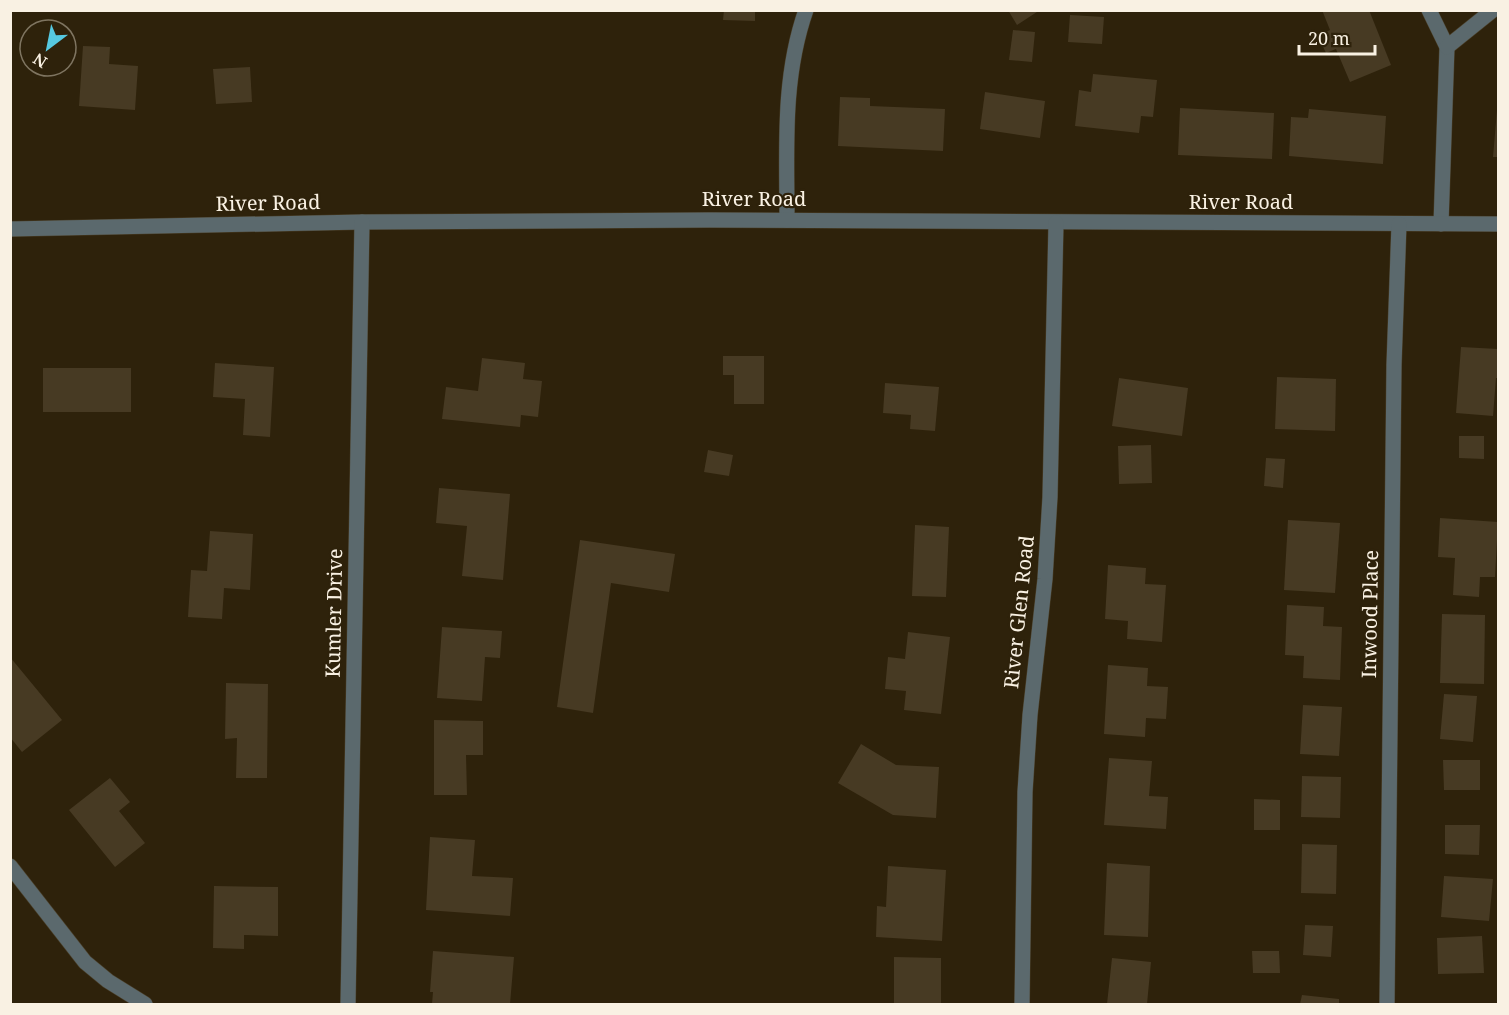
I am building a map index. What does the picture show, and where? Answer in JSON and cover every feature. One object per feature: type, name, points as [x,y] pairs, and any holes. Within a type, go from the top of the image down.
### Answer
[{"type":"street","points":[[787,220],[787,118],[790,70],[798,33],[806,10]]},
{"type":"street","points":[[1429,10],[1447,47],[1441,224]]},
{"type":"street","points":[[1447,47],[1492,10]]},
{"type":"street","name":"River Road","points":[[10,228],[362,222],[787,220],[1498,224]]},
{"type":"street","name":"Kumler Drive","points":[[348,1005],[362,222]]},
{"type":"street","name":"River Glen Road","points":[[1022,1005],[1025,792],[1030,715],[1045,579],[1050,497],[1056,223]]},
{"type":"street","name":"Inwood Place","points":[[1387,1005],[1394,365],[1399,224]]},
{"type":"street","points":[[10,866],[85,962],[108,981],[145,1005]]},
{"type":"building","points":[[724,10],[755,10],[755,21],[723,20]]},
{"type":"building","points":[[1008,10],[1040,10],[1017,25]]},
{"type":"building","points":[[1322,10],[1369,10],[1391,65],[1350,82],[1336,49],[1326,53],[1318,36],[1330,30]]},
{"type":"building","points":[[1070,15],[1104,17],[1102,44],[1068,42]]},
{"type":"building","points":[[1013,30],[1035,32],[1032,62],[1009,60]]},
{"type":"building","points":[[83,46],[110,47],[109,64],[138,66],[135,110],[79,106]]},
{"type":"building","points":[[250,67],[252,102],[216,104],[213,69]]},
{"type":"building","points":[[1093,74],[1157,80],[1153,117],[1141,116],[1139,133],[1075,126],[1079,90],[1091,92]]},
{"type":"building","points":[[985,92],[1045,101],[1040,138],[980,129]]},
{"type":"building","points":[[840,97],[870,98],[870,106],[945,109],[943,151],[838,146]]},
{"type":"building","points":[[1180,108],[1274,113],[1272,159],[1178,155]]},
{"type":"building","points":[[1309,109],[1386,116],[1383,164],[1289,156],[1291,117],[1308,118]]},
{"type":"building","points":[[1497,110],[1498,157],[1493,157]]},
{"type":"building","points":[[1461,347],[1498,349],[1498,378],[1496,378],[1493,416],[1456,413]]},
{"type":"building","points":[[723,356],[764,356],[764,404],[734,404],[734,375],[723,375]]},
{"type":"building","points":[[482,358],[525,363],[523,379],[542,381],[538,417],[521,415],[520,427],[442,419],[446,387],[478,391]]},
{"type":"building","points":[[215,363],[274,367],[270,437],[243,435],[245,399],[213,397]]},
{"type":"building","points":[[43,368],[131,368],[131,412],[43,412]]},
{"type":"building","points":[[1277,377],[1336,379],[1335,431],[1275,429]]},
{"type":"building","points":[[1119,378],[1188,388],[1182,436],[1112,426]]},
{"type":"building","points":[[885,383],[939,387],[935,431],[910,429],[911,415],[883,413]]},
{"type":"building","points":[[1459,436],[1484,436],[1484,459],[1459,458]]},
{"type":"building","points":[[1151,445],[1152,483],[1119,484],[1118,446]]},
{"type":"building","points":[[708,450],[733,455],[729,476],[704,472]]},
{"type":"building","points":[[1266,458],[1285,459],[1283,488],[1264,486]]},
{"type":"building","points":[[439,488],[510,494],[503,580],[462,576],[467,526],[436,523]]},
{"type":"building","points":[[1440,518],[1498,522],[1495,577],[1480,577],[1479,597],[1453,595],[1455,558],[1438,557]]},
{"type":"building","points":[[1288,520],[1340,523],[1335,593],[1284,590]]},
{"type":"building","points":[[915,525],[949,527],[946,597],[912,596]]},
{"type":"building","points":[[210,531],[253,534],[250,590],[224,588],[222,619],[188,617],[191,570],[207,571]]},
{"type":"building","points":[[580,540],[675,554],[669,592],[611,583],[593,713],[557,707]]},
{"type":"building","points":[[1108,565],[1146,568],[1145,584],[1166,585],[1162,642],[1127,639],[1128,621],[1105,619]]},
{"type":"building","points":[[1287,605],[1324,607],[1323,626],[1342,627],[1340,680],[1303,678],[1304,656],[1285,655]]},
{"type":"building","points":[[1442,614],[1485,615],[1484,684],[1440,683]]},
{"type":"building","points":[[442,627],[502,631],[500,658],[485,657],[482,701],[437,698]]},
{"type":"building","points":[[908,632],[950,637],[941,714],[904,710],[906,691],[885,689],[888,657],[905,659]]},
{"type":"building","points":[[10,657],[62,720],[22,752],[10,737]]},
{"type":"building","points":[[1108,665],[1148,668],[1147,686],[1168,687],[1166,719],[1146,718],[1145,737],[1104,734]]},
{"type":"building","points":[[226,683],[268,684],[267,778],[236,778],[237,738],[225,739]]},
{"type":"building","points":[[1444,694],[1477,696],[1473,742],[1440,739]]},
{"type":"building","points":[[1303,705],[1342,707],[1339,756],[1300,754]]},
{"type":"building","points":[[434,720],[483,721],[483,755],[466,755],[467,795],[434,795]]},
{"type":"building","points":[[861,744],[896,765],[939,767],[936,818],[893,815],[838,783]]},
{"type":"building","points":[[1109,758],[1152,761],[1149,796],[1168,797],[1166,829],[1104,825]]},
{"type":"building","points":[[1443,760],[1480,760],[1480,790],[1444,790]]},
{"type":"building","points":[[1302,776],[1341,777],[1340,818],[1301,817]]},
{"type":"building","points":[[110,778],[130,802],[119,811],[145,843],[115,867],[69,810]]},
{"type":"building","points":[[1254,799],[1280,800],[1280,830],[1254,830]]},
{"type":"building","points":[[1445,825],[1480,825],[1479,855],[1445,854]]},
{"type":"building","points":[[430,837],[475,840],[472,876],[513,878],[510,916],[426,910]]},
{"type":"building","points":[[1302,844],[1337,845],[1336,894],[1301,893]]},
{"type":"building","points":[[1107,863],[1150,866],[1148,937],[1104,935]]},
{"type":"building","points":[[888,866],[946,870],[942,941],[876,937],[877,906],[886,907]]},
{"type":"building","points":[[1444,876],[1493,879],[1489,921],[1441,917]]},
{"type":"building","points":[[214,886],[278,887],[278,936],[244,935],[244,949],[213,948]]},
{"type":"building","points":[[1305,925],[1333,926],[1331,957],[1303,955]]},
{"type":"building","points":[[1482,936],[1484,973],[1438,974],[1437,938]]},
{"type":"building","points":[[433,951],[514,957],[510,1004],[432,1004],[433,992],[430,992]]},
{"type":"building","points":[[1252,951],[1279,951],[1280,973],[1253,973]]},
{"type":"building","points":[[894,957],[941,958],[941,1004],[894,1004]]},
{"type":"building","points":[[1112,958],[1151,962],[1147,1004],[1107,1004]]},
{"type":"building","points":[[1302,995],[1339,999],[1339,1004],[1300,1004]]}]
